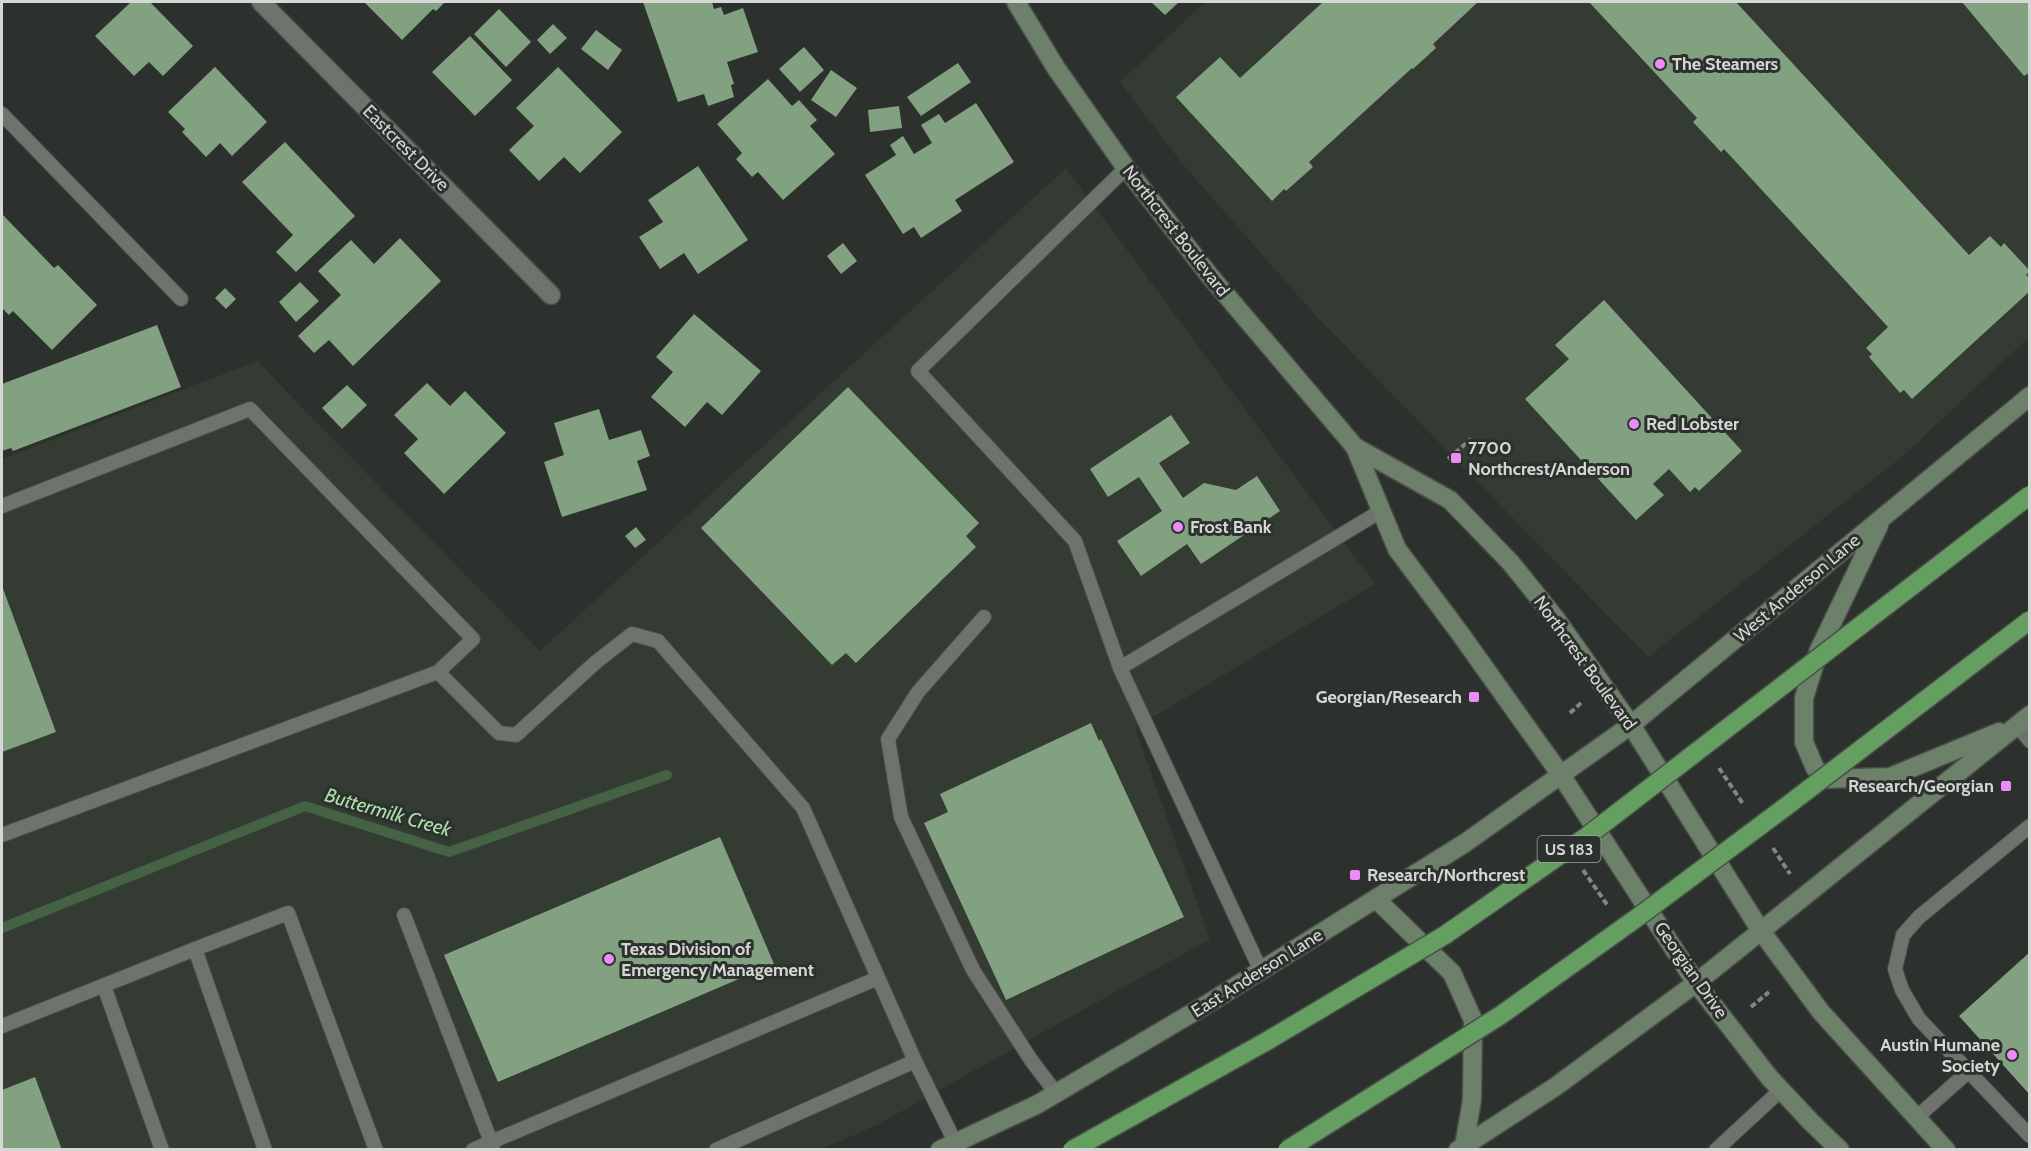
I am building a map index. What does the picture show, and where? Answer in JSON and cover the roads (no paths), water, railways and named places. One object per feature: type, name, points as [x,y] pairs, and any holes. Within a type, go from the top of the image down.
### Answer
[{"type":"highway","name":"US 183","points":[[1072,1149],[1267,1041],[1454,928],[1586,837],[2030,495]]},
{"type":"highway","points":[[1287,1149],[1501,1015],[1788,805],[2030,620]]},
{"type":"main road","name":"Northcrest Boulevard","points":[[1016,2],[1056,68],[1126,168],[1210,276],[1355,447],[1397,549],[1561,775]]},
{"type":"main road","name":"West Anderson Lane","points":[[1561,775],[1631,725],[2030,396]]},
{"type":"main road","name":"Northcrest Boulevard","points":[[1355,447],[1450,500],[1511,563],[1556,619],[1631,725],[1761,931]]},
{"type":"main road","points":[[1882,518],[1819,650],[1804,698],[1804,742],[1815,768],[1826,779],[1890,777],[2023,720]]},
{"type":"main road","points":[[1461,1148],[1555,1087],[1696,983],[2023,720]]},
{"type":"main road","name":"East Anderson Lane","points":[[947,1146],[1038,1104],[1261,971],[1465,843],[1561,775]]},
{"type":"main road","name":"Georgian Drive","points":[[1561,775],[1696,983],[1781,1089],[1840,1149]]},
{"type":"main road","points":[[1376,899],[1452,973],[1473,1020],[1472,1100],[1461,1148]]},
{"type":"main road","points":[[1761,931],[1821,1012],[1946,1149]]},
{"type":"street","name":"Eastcrest Drive","points":[[261,2],[551,295]]},
{"type":"lane","points":[[2,114],[181,299]]},
{"type":"lane","points":[[1126,168],[918,371],[1075,541],[1120,668],[1261,971]]},
{"type":"lane","points":[[2,506],[250,409],[473,639],[438,672],[2,835]]},
{"type":"lane","points":[[1120,668],[1382,511]]},
{"type":"lane","points":[[984,617],[918,692],[888,739],[901,817],[973,970],[1031,1060],[1056,1093]]},
{"type":"lane","points":[[438,672],[499,734],[516,735],[596,662],[632,634],[658,641],[803,808],[915,1060],[947,1146]]},
{"type":"lane","points":[[2023,720],[2030,741]]},
{"type":"lane","points":[[2030,826],[1919,917],[1903,935],[1895,969],[1902,990],[1919,1019],[2030,1136]]},
{"type":"lane","points":[[2,1026],[288,913],[376,1149]]},
{"type":"lane","points":[[404,915],[492,1146]]},
{"type":"lane","points":[[195,949],[265,1149]]},
{"type":"lane","points":[[473,1149],[492,1146],[878,978]]},
{"type":"lane","points":[[104,986],[162,1149]]},
{"type":"lane","points":[[716,1149],[915,1060]]},
{"type":"lane","points":[[1917,1118],[1969,1071]]},
{"type":"lane","points":[[1716,1149],[1781,1089]]},
{"type":"waterway","name":"Buttermilk Creek","points":[[2,928],[305,806],[449,852],[667,775]]},
{"type":"place","name":"The Steamers","points":[[1660,64]]},
{"type":"place","name":"Red Lobster","points":[[1634,424]]},
{"type":"place","name":"7700 Northcrest/Anderson","points":[[1456,458]]},
{"type":"place","name":"Frost Bank","points":[[1178,527]]},
{"type":"place","name":"Georgian/Research","points":[[1474,697]]},
{"type":"place","name":"Research/Georgian","points":[[2006,786]]},
{"type":"place","name":"Research/Northcrest","points":[[1355,875]]},
{"type":"place","name":"Texas Division of Emergency Management","points":[[609,959]]},
{"type":"place","name":"Austin Humane Society","points":[[2012,1055]]}]
